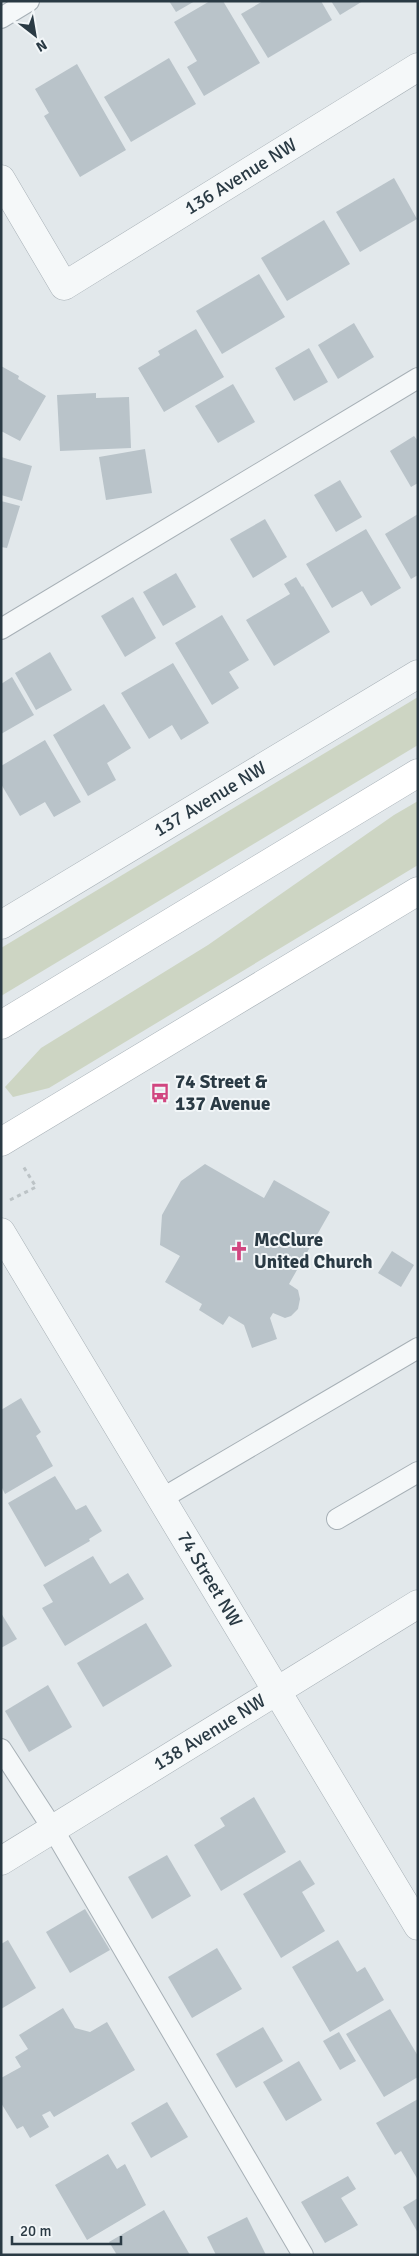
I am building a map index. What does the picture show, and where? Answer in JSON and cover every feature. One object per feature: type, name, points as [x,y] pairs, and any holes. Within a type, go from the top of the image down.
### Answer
[{"type":"main road","points":[[1,1025],[418,773]]},
{"type":"main road","points":[[1,1142],[418,891]]},
{"type":"street","name":"136 Avenue NW","points":[[1,179],[64,286],[418,67]]},
{"type":"street","name":"137 Avenue NW","points":[[1,925],[418,674]]},
{"type":"street","name":"74 Street NW","points":[[4,1245],[161,1499],[418,1926]]},
{"type":"street","name":"138 Avenue NW","points":[[1,1861],[418,1604]]},
{"type":"lane","points":[[1,18],[28,1]]},
{"type":"lane","points":[[1,629],[418,378]]},
{"type":"lane","points":[[161,1499],[418,1348]]},
{"type":"lane","points":[[337,1519],[418,1472]]},
{"type":"lane","points":[[1,1749],[53,1829],[304,2255]]},
{"type":"path","points":[[1,1204],[36,1188]]},
{"type":"green space","points":[[418,697],[418,745],[1,996],[1,948]]},
{"type":"green space","points":[[418,801],[418,865],[49,1088],[13,1097],[5,1087],[41,1048],[208,945],[394,815]]},
{"type":"building","points":[[169,1],[195,1],[176,12]]},
{"type":"building","points":[[210,1],[223,1],[260,63],[204,96],[187,67],[197,61],[174,22]]},
{"type":"building","points":[[263,1],[321,1],[332,20],[268,58],[241,14]]},
{"type":"building","points":[[331,1],[363,1],[340,15]]},
{"type":"building","points":[[169,58],[196,104],[131,142],[104,97]]},
{"type":"building","points":[[77,64],[126,150],[80,177],[44,116],[49,113],[35,89]]},
{"type":"building","points":[[394,178],[417,219],[360,252],[336,212]]},
{"type":"building","points":[[324,220],[350,264],[287,301],[261,258]]},
{"type":"building","points":[[259,274],[285,317],[222,354],[196,311]]},
{"type":"building","points":[[354,323],[374,357],[338,379],[318,345]]},
{"type":"building","points":[[196,329],[224,377],[164,412],[138,368],[160,355],[158,351]]},
{"type":"building","points":[[309,348],[328,382],[294,401],[275,368]]},
{"type":"building","points":[[1,366],[19,376],[18,379],[46,396],[20,441],[1,431]]},
{"type":"building","points":[[233,384],[255,422],[218,443],[195,406]]},
{"type":"building","points":[[96,393],[96,398],[129,397],[131,448],[60,451],[57,395]]},
{"type":"building","points":[[414,436],[418,441],[418,483],[411,487],[390,451]]},
{"type":"building","points":[[145,449],[152,493],[106,500],[99,457]]},
{"type":"building","points":[[1,457],[32,466],[22,501],[1,495]]},
{"type":"building","points":[[340,480],[362,517],[336,532],[314,495]]},
{"type":"building","points":[[1,501],[20,506],[7,548],[1,547]]},
{"type":"building","points":[[418,514],[418,575],[411,579],[385,534]]},
{"type":"building","points":[[265,519],[287,557],[253,578],[230,539]]},
{"type":"building","points":[[366,529],[401,588],[371,606],[362,591],[332,608],[306,564]]},
{"type":"building","points":[[176,573],[196,607],[163,626],[143,592]]},
{"type":"building","points":[[296,577],[330,632],[274,666],[246,620],[290,594],[284,584]]},
{"type":"building","points":[[133,597],[156,638],[125,657],[101,616]]},
{"type":"building","points":[[222,615],[249,660],[229,672],[239,688],[212,705],[175,643]]},
{"type":"building","points":[[50,652],[72,690],[36,710],[15,673]]},
{"type":"building","points":[[173,663],[209,723],[181,740],[172,725],[149,739],[121,693]]},
{"type":"building","points":[[12,677],[34,715],[1,734],[1,684]]},
{"type":"building","points":[[104,704],[131,748],[107,763],[116,780],[88,796],[53,735]]},
{"type":"building","points":[[45,740],[81,802],[54,817],[45,802],[20,816],[1,784],[1,766]]},
{"type":"building","name":"McClure United Church","points":[[205,1164],[264,1198],[274,1180],[330,1212],[289,1284],[298,1290],[300,1299],[298,1309],[291,1316],[285,1318],[273,1313],[270,1318],[277,1339],[252,1348],[244,1325],[229,1316],[223,1325],[199,1310],[202,1304],[165,1282],[180,1256],[160,1245],[162,1215],[181,1181]]},
{"type":"building","points":[[392,1251],[414,1265],[401,1287],[378,1273]]},
{"type":"building","points":[[21,1398],[41,1432],[36,1436],[53,1466],[5,1494],[1,1486],[1,1410]]},
{"type":"building","points":[[55,1476],[76,1510],[86,1505],[102,1531],[89,1539],[90,1541],[45,1567],[8,1503]]},
{"type":"building","points":[[93,1556],[110,1584],[128,1573],[144,1599],[65,1646],[42,1608],[53,1602],[43,1585]]},
{"type":"building","points":[[1,1613],[17,1639],[1,1648]]},
{"type":"building","points":[[146,1623],[172,1666],[103,1707],[77,1663]]},
{"type":"building","points":[[48,1685],[72,1727],[29,1752],[5,1711]]},
{"type":"building","points":[[254,1797],[286,1852],[221,1891],[194,1845],[225,1826],[220,1818]]},
{"type":"building","points":[[167,1855],[191,1896],[152,1919],[128,1877]]},
{"type":"building","points":[[300,1860],[315,1884],[302,1892],[325,1931],[281,1958],[243,1894]]},
{"type":"building","points":[[85,1909],[110,1950],[70,1973],[46,1932]]},
{"type":"building","points":[[8,1940],[36,1988],[1,2009],[1,1944]]},
{"type":"building","points":[[338,1940],[357,1972],[365,1967],[384,2000],[330,2032],[292,1967]]},
{"type":"building","points":[[217,1948],[242,1989],[192,2018],[168,1977]]},
{"type":"building","points":[[63,2008],[75,2028],[90,2032],[107,2022],[135,2070],[54,2117],[50,2111],[42,2115],[49,2127],[30,2138],[23,2126],[17,2129],[1,2103],[1,2078],[21,2067],[15,2057],[28,2049],[19,2035]]},
{"type":"building","points":[[390,2009],[418,2056],[418,2077],[384,2097],[346,2034]]},
{"type":"building","points":[[263,2027],[283,2061],[236,2088],[216,2054]]},
{"type":"building","points":[[339,2032],[356,2061],[340,2070],[323,2041]]},
{"type":"building","points":[[299,2061],[322,2100],[286,2121],[263,2082]]},
{"type":"building","points":[[418,2099],[418,2180],[401,2151],[395,2155],[376,2123]]},
{"type":"building","points":[[167,2102],[188,2137],[151,2158],[131,2123]]},
{"type":"building","points":[[108,2154],[117,2169],[125,2164],[146,2205],[87,2240],[55,2185]]},
{"type":"building","points":[[348,2176],[356,2189],[341,2198],[358,2225],[325,2243],[301,2202]]},
{"type":"building","points":[[418,2198],[418,2233],[403,2207]]},
{"type":"building","points":[[164,2210],[190,2255],[117,2255],[109,2242]]},
{"type":"building","points":[[247,2217],[266,2255],[216,2255],[207,2237]]},
{"type":"place","name":"74 Street & 137 Avenue","points":[[160,1093]]},
{"type":"place","name":"McClure United Church","points":[[239,1251]]}]
